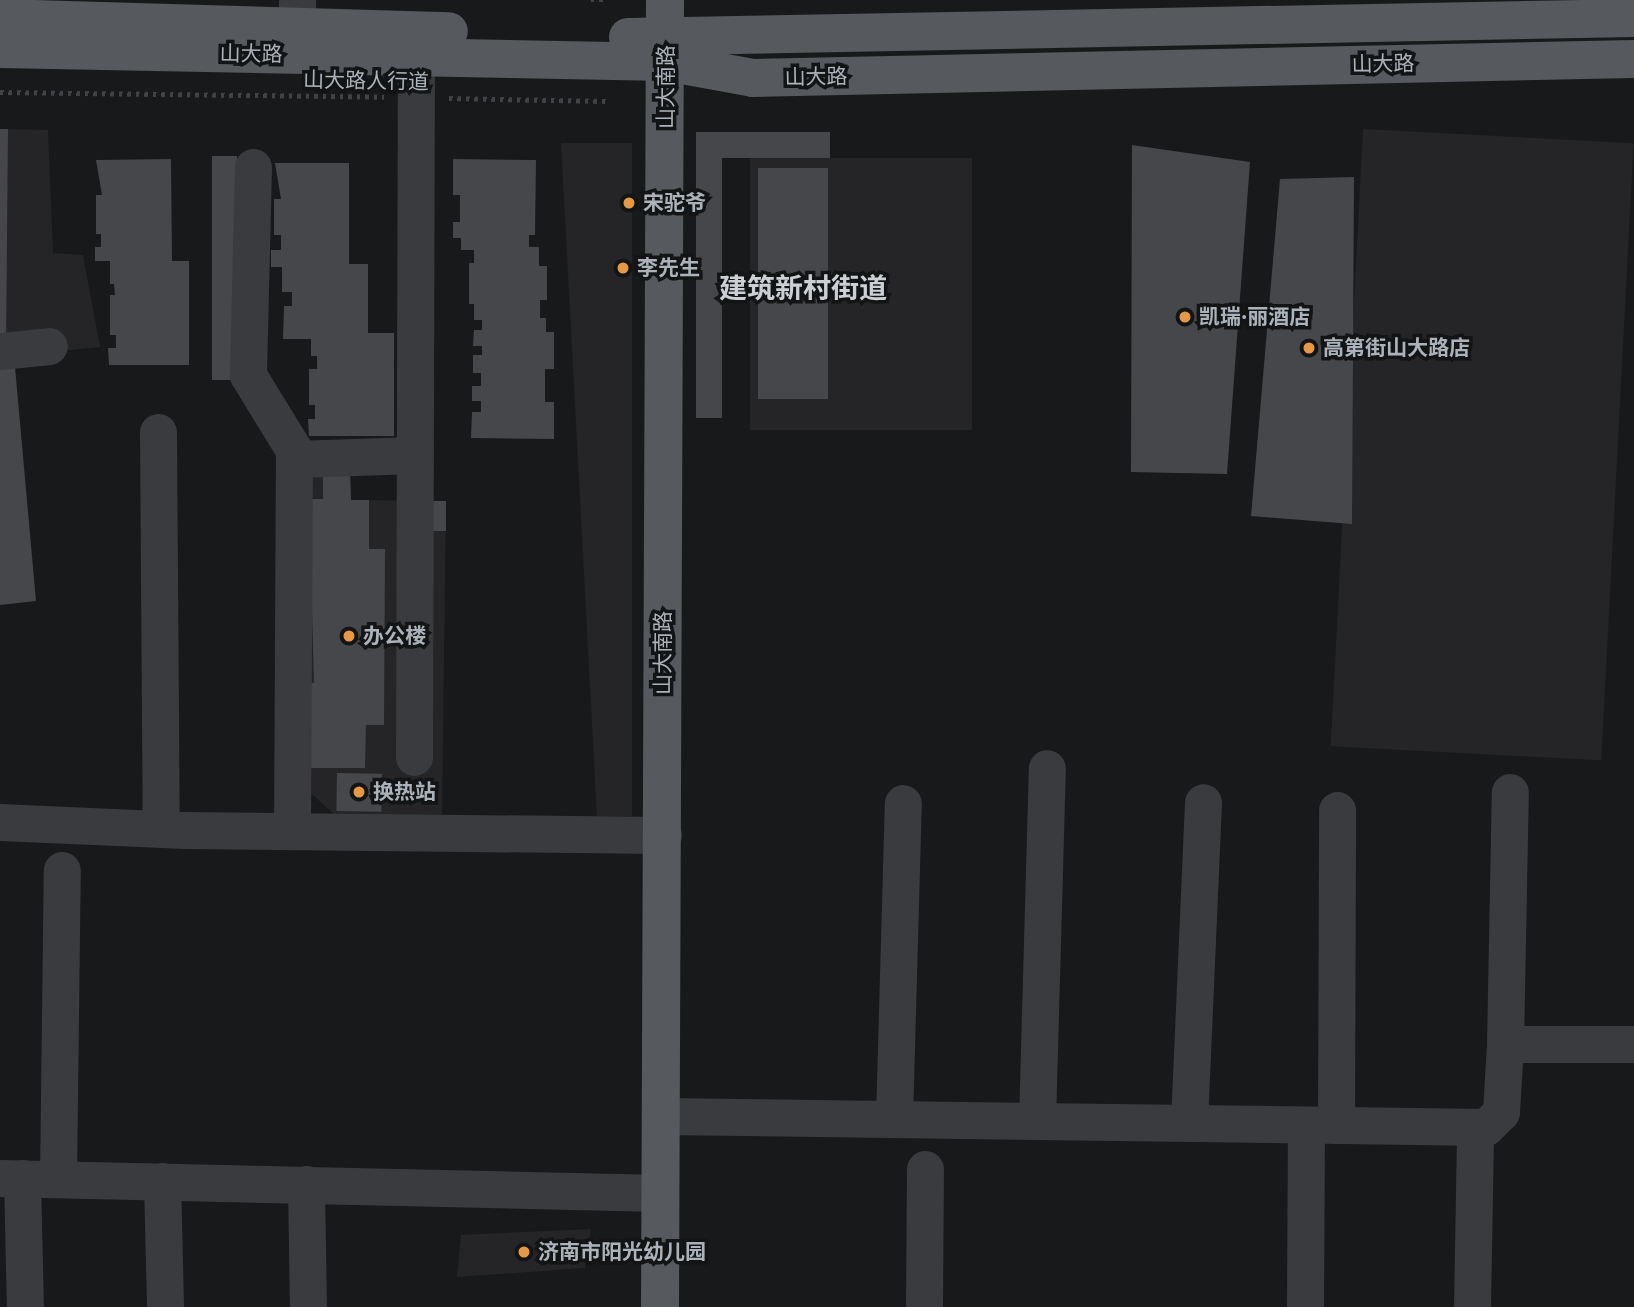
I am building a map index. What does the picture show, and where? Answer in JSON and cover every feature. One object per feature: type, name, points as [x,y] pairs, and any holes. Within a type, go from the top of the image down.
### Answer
[{"type":"main road","name":"山大南路","points":[[660,1307],[665,0]]},
{"type":"main road","name":"山大路","points":[[0,18],[106,10],[297,13],[666,50],[753,78],[1634,59]]},
{"type":"main road","name":"山大路","points":[[0,49],[416,57],[1634,18]]},
{"type":"street","points":[[414,757],[416,57]]},
{"type":"street","points":[[253,167],[248,375],[294,450],[292,831]]},
{"type":"street","points":[[0,351],[48,346]]},
{"type":"street","points":[[158,432],[161,829]]},
{"type":"street","points":[[294,458],[415,455]]},
{"type":"street","points":[[1037,1121],[1047,768]]},
{"type":"street","points":[[661,1115],[1486,1127],[1502,1112],[1510,792]]},
{"type":"street","points":[[1189,1123],[1203,802]]},
{"type":"street","points":[[894,1119],[903,803]]},
{"type":"street","points":[[1306,1307],[1321,1125],[1337,810]]},
{"type":"street","points":[[0,822],[161,829],[663,835]]},
{"type":"street","points":[[25,1307],[27,1178],[62,870]]},
{"type":"street","points":[[1505,1044],[1634,1044]]},
{"type":"street","points":[[1472,1307],[1475,1127]]},
{"type":"street","points":[[924,1307],[925,1170]]},
{"type":"street","points":[[27,1178],[660,1193]]},
{"type":"street","points":[[162,1181],[165,1307]]},
{"type":"street","points":[[306,1184],[308,1307]]},
{"type":"path","points":[[592,0],[605,0]]},
{"type":"path","name":"山大路人行道","points":[[0,92],[606,101]]},
{"type":"shaded area","points":[[0,129],[48,130],[53,253],[83,255],[100,347],[0,357]]},
{"type":"shaded area","points":[[1363,129],[1634,143],[1601,760],[1331,746]]},
{"type":"shaded area","points":[[561,143],[632,143],[632,816],[597,817]]},
{"type":"shaded area","points":[[750,158],[972,158],[972,430],[750,430]]},
{"type":"shaded area","points":[[350,470],[351,500],[446,501],[442,816],[335,815],[282,767],[285,471]]},
{"type":"shaded area","name":"济南市阳光幼儿园","points":[[591,1229],[585,1268],[457,1277],[461,1235]]},
{"type":"building","points":[[0,129],[8,129],[6,346],[0,346]]},
{"type":"building","points":[[696,132],[830,132],[830,158],[722,158],[722,418],[696,418]]},
{"type":"building","name":"凯瑞·丽酒店","points":[[1132,145],[1250,162],[1227,474],[1131,472]]},
{"type":"building","points":[[212,156],[237,156],[237,380],[212,380]]},
{"type":"building","points":[[171,159],[172,261],[189,261],[189,365],[109,365],[108,348],[116,348],[116,335],[110,335],[110,295],[115,295],[114,284],[110,284],[110,261],[95,261],[95,247],[101,247],[101,234],[96,234],[96,195],[102,195],[96,160]]},
{"type":"building","points":[[453,159],[536,160],[535,235],[529,235],[529,247],[539,247],[539,266],[547,266],[547,300],[540,300],[540,318],[546,318],[546,332],[554,332],[554,369],[545,369],[545,402],[554,402],[554,439],[471,438],[472,412],[481,412],[481,401],[472,401],[472,386],[481,386],[481,373],[473,373],[473,355],[482,355],[482,346],[473,346],[474,330],[482,330],[482,320],[474,320],[474,304],[469,304],[469,263],[474,263],[474,250],[461,250],[461,238],[453,238],[453,222],[460,222],[460,195],[453,195]]},
{"type":"building","points":[[275,163],[349,163],[349,264],[368,264],[368,333],[394,333],[394,436],[309,436],[308,419],[315,419],[315,405],[309,405],[309,369],[317,369],[317,356],[311,356],[311,339],[283,339],[284,306],[292,306],[292,292],[282,292],[282,267],[271,267],[271,250],[281,250],[281,235],[274,235],[274,199],[281,199]]},
{"type":"building","points":[[758,168],[828,168],[828,399],[758,399]]},
{"type":"building","name":"高第街山大路店","points":[[1354,177],[1352,524],[1251,516],[1280,179]]},
{"type":"building","points":[[15,367],[36,601],[0,605],[0,369]]},
{"type":"building","name":"办公楼","points":[[350,470],[351,500],[369,500],[369,549],[385,549],[384,725],[366,725],[365,768],[306,768],[307,683],[314,683],[309,499],[323,499],[323,471]]},
{"type":"building","points":[[426,501],[446,501],[446,531],[426,531]]},
{"type":"building","name":"换热站","points":[[337,773],[382,774],[381,812],[336,811]]},
{"type":"place","name":"宋驼爷","points":[[629,203]]},
{"type":"place","name":"李先生","points":[[623,268]]},
{"type":"place","name":"凯瑞·丽酒店","points":[[1185,317]]},
{"type":"place","name":"高第街山大路店","points":[[1309,348]]},
{"type":"place","name":"办公楼","points":[[349,636]]},
{"type":"place","name":"换热站","points":[[359,792]]},
{"type":"place","name":"济南市阳光幼儿园","points":[[524,1252]]},
{"type":"district","name":"建筑新村街道","points":[[803,289]]}]
